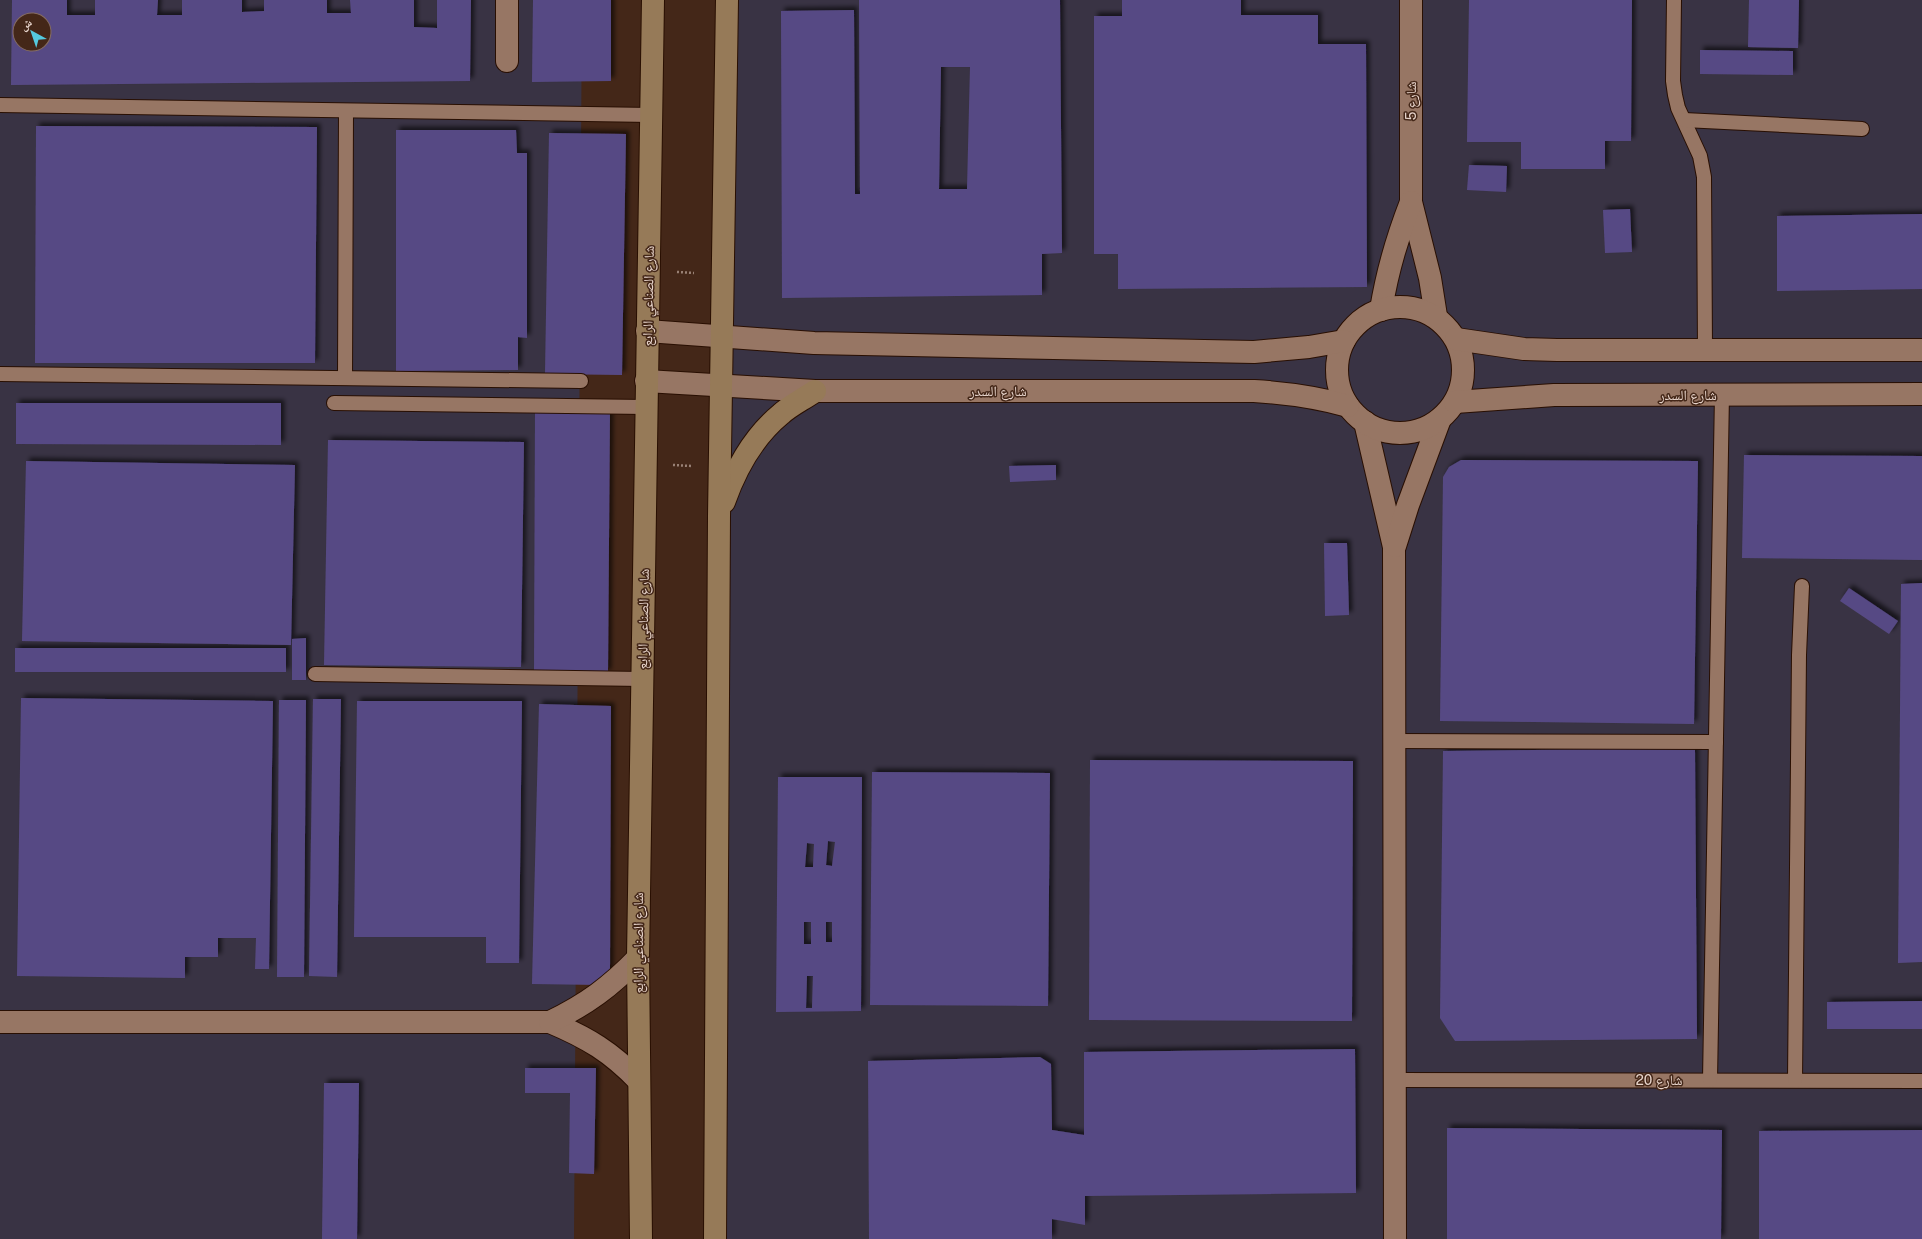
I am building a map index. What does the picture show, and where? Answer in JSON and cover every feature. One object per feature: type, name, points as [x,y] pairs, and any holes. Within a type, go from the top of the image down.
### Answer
[{"type":"main road","name":"شارع الصناعي الرابع","points":[[641,1239],[638,958],[653,0]]},
{"type":"main road","points":[[715,1239],[719,467],[727,0]]},
{"type":"main road","points":[[719,516],[732,477],[753,443],[781,414],[815,391]]},
{"type":"street","points":[[506,0],[507,61]]},
{"type":"street","name":"شارع 5","points":[[1411,0],[1411,202],[1426,263],[1436,316]]},
{"type":"street","name":"شارع 5","points":[[1381,310],[1389,266],[1411,202]]},
{"type":"street","points":[[1394,547],[1408,504],[1440,419],[1455,402],[1463,381],[1463,359],[1456,339],[1436,316],[1418,309],[1399,306],[1381,310],[1359,322],[1344,341],[1338,358],[1337,374],[1340,391],[1348,406],[1365,422],[1389,432],[1416,431],[1440,419]]},
{"type":"street","points":[[647,331],[814,343],[1254,352],[1309,347],[1344,341]]},
{"type":"street","points":[[1456,339],[1490,345],[1530,349],[1922,350]]},
{"type":"street","name":"شارع السدر","points":[[646,381],[815,391],[1254,391],[1321,398],[1348,406]]},
{"type":"street","name":"شارع السدر","points":[[1455,402],[1554,396],[1922,394]]},
{"type":"street","points":[[1365,422],[1394,547],[1396,1080],[1395,1239]]},
{"type":"street","points":[[550,1022],[575,1010],[598,995],[619,978],[638,958]]},
{"type":"street","points":[[0,1022],[550,1022],[575,1032],[599,1046],[620,1062],[639,1081]]},
{"type":"lane","points":[[1674,0],[1673,81],[1678,108],[1700,156],[1704,177],[1705,349]]},
{"type":"lane","points":[[0,105],[651,115]]},
{"type":"lane","points":[[346,111],[346,378]]},
{"type":"lane","points":[[1684,120],[1862,129]]},
{"type":"lane","points":[[0,374],[581,382]]},
{"type":"lane","points":[[1710,1080],[1722,394]]},
{"type":"lane","points":[[334,403],[646,407]]},
{"type":"lane","points":[[1795,1080],[1799,655],[1802,586]]},
{"type":"lane","points":[[315,674],[642,679]]},
{"type":"lane","points":[[1395,741],[1716,742]]},
{"type":"lane","name":"شارع 20","points":[[1396,1080],[1922,1081]]},
{"type":"path","points":[[648,271],[723,275]]},
{"type":"path","points":[[645,464],[719,467]]},
{"type":"shaded area","points":[[0,0],[582,0],[574,1239],[0,1239]]},
{"type":"shaded area","points":[[725,0],[1922,0],[1922,1239],[722,1239]]},
{"type":"building","points":[[12,0],[67,0],[67,15],[95,15],[95,0],[158,0],[157,15],[182,15],[182,0],[242,0],[242,12],[264,11],[264,0],[327,0],[327,13],[351,13],[350,0],[414,0],[414,27],[437,28],[437,0],[471,0],[470,81],[11,85]]},
{"type":"building","points":[[533,0],[611,0],[611,81],[532,82]]},
{"type":"building","points":[[859,0],[1060,0],[1062,253],[1042,254],[1042,295],[782,298],[781,11],[854,10],[855,194],[860,194]],"holes":[[[941,67],[970,67],[967,189],[939,189]]]},
{"type":"building","points":[[1122,0],[1241,0],[1241,15],[1318,15],[1318,44],[1366,44],[1367,287],[1118,289],[1118,254],[1094,254],[1094,16],[1122,16]]},
{"type":"building","points":[[1469,0],[1632,0],[1631,141],[1605,141],[1605,169],[1521,169],[1521,142],[1467,142]]},
{"type":"building","points":[[1749,0],[1799,0],[1798,48],[1748,47]]},
{"type":"building","points":[[1700,50],[1793,51],[1793,75],[1700,74]]},
{"type":"building","points":[[36,126],[317,127],[315,363],[35,363]]},
{"type":"building","points":[[396,130],[516,130],[517,153],[527,153],[527,338],[518,337],[518,370],[396,371]]},
{"type":"building","points":[[549,133],[626,134],[622,375],[545,374]]},
{"type":"building","points":[[1469,165],[1507,166],[1506,192],[1467,190]]},
{"type":"building","points":[[1630,209],[1632,252],[1605,253],[1603,210]]},
{"type":"building","points":[[1922,214],[1922,289],[1777,291],[1777,216]]},
{"type":"building","points":[[16,403],[281,403],[281,445],[16,444]]},
{"type":"building","points":[[535,410],[610,410],[608,673],[534,673]]},
{"type":"building","points":[[328,440],[524,442],[521,667],[324,665]]},
{"type":"building","points":[[1744,455],[1922,456],[1922,560],[1742,558]]},
{"type":"building","points":[[1461,460],[1698,461],[1694,724],[1440,721],[1443,477],[1449,467]]},
{"type":"building","points":[[26,461],[295,465],[291,645],[22,641]]},
{"type":"building","points":[[1056,465],[1056,480],[1010,482],[1009,466]]},
{"type":"building","points":[[1324,543],[1347,543],[1349,615],[1325,616]]},
{"type":"building","points":[[1922,583],[1922,962],[1898,963],[1901,584]]},
{"type":"building","points":[[1849,588],[1898,621],[1889,634],[1840,601]]},
{"type":"building","points":[[306,638],[306,680],[292,680],[292,639]]},
{"type":"building","points":[[15,648],[286,648],[286,672],[15,672]]},
{"type":"building","points":[[21,698],[273,701],[269,969],[255,969],[256,938],[218,938],[218,957],[185,957],[185,978],[17,976]]},
{"type":"building","points":[[313,699],[341,699],[337,977],[309,976]]},
{"type":"building","points":[[279,700],[306,700],[304,977],[277,977]]},
{"type":"building","points":[[357,701],[522,701],[519,963],[486,963],[486,937],[354,937]]},
{"type":"building","points":[[539,704],[611,706],[610,974],[600,985],[532,984]]},
{"type":"building","points":[[1695,748],[1697,1039],[1455,1041],[1440,1018],[1443,751]]},
{"type":"building","points":[[1090,760],[1353,761],[1352,1021],[1089,1020]]},
{"type":"building","points":[[872,772],[1050,773],[1048,1006],[870,1005]]},
{"type":"building","points":[[778,777],[862,777],[861,1011],[776,1012]],"holes":[[[828,841],[835,842],[832,866],[826,865]],[[807,843],[814,844],[813,867],[805,867]],[[804,922],[811,922],[811,944],[804,944]],[[826,922],[832,922],[832,942],[826,942]],[[807,976],[813,976],[812,1008],[806,1008]]]},
{"type":"building","points":[[1922,1001],[1922,1029],[1827,1029],[1827,1002]]},
{"type":"building","points":[[1355,1049],[1356,1193],[1085,1196],[1085,1225],[1052,1219],[1052,1239],[869,1239],[868,1061],[1040,1057],[1051,1064],[1052,1130],[1084,1135],[1084,1052]]},
{"type":"building","points":[[525,1068],[596,1068],[594,1174],[569,1173],[570,1093],[525,1093]]},
{"type":"building","points":[[324,1083],[359,1083],[357,1239],[322,1239]]},
{"type":"building","points":[[1447,1128],[1722,1130],[1721,1239],[1447,1239]]},
{"type":"building","points":[[1922,1130],[1922,1239],[1759,1239],[1759,1131]]}]
